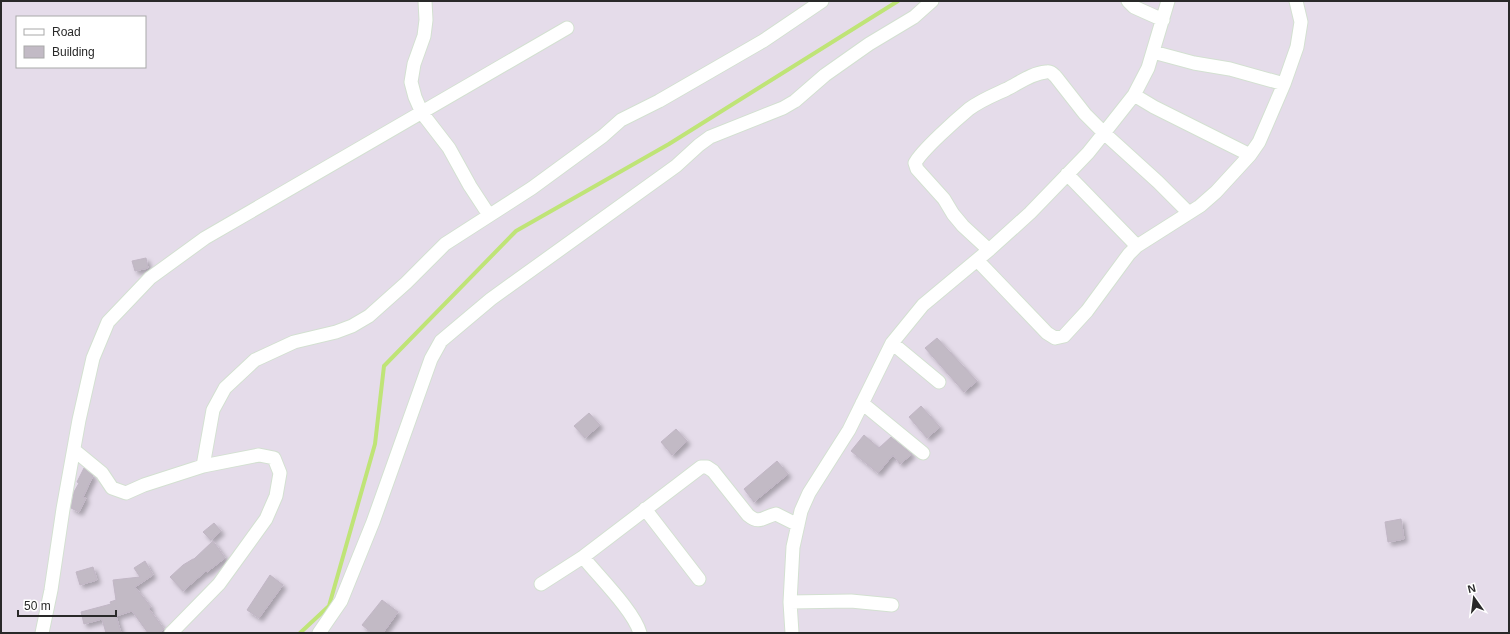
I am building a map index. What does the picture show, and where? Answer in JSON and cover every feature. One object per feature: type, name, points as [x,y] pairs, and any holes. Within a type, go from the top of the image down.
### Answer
[{"type":"street","points":[[425,1],[426,20],[424,36],[414,64],[411,82],[415,96],[422,113],[449,148],[470,186],[489,215]]},
{"type":"street","points":[[203,466],[213,410],[225,388],[255,360],[294,342],[352,326],[368,316],[406,283],[445,244],[538,184],[603,136],[621,120],[659,101],[763,41],[822,1]]},
{"type":"street","points":[[319,633],[341,601],[373,522],[431,359],[441,341],[491,299],[676,166],[710,137],[783,108],[795,101],[825,75],[869,44],[914,17],[932,1]]},
{"type":"street","points":[[1128,1],[1134,7],[1163,20]]},
{"type":"street","points":[[792,633],[790,602],[793,547],[801,511],[810,493],[849,430],[892,343],[923,304],[989,250],[1030,213],[1104,133],[1134,95],[1148,68],[1168,1]]},
{"type":"street","points":[[977,260],[1047,333],[1055,338],[1064,336],[1087,312],[1129,254],[1137,246],[1189,213],[1216,192],[1250,155],[1259,142],[1284,84],[1297,48],[1300,22],[1296,1]]},
{"type":"street","points":[[42,633],[52,590],[63,509],[93,358],[108,322],[150,278],[205,238],[567,28]]},
{"type":"street","points":[[1153,52],[1194,63],[1230,69],[1284,84]]},
{"type":"street","points":[[989,250],[963,226],[953,214],[944,199],[917,169],[915,163],[918,157],[969,109],[1035,74],[1048,71],[1052,72],[1085,114],[1153,177],[1189,213]]},
{"type":"street","points":[[1134,95],[1154,108],[1250,155]]},
{"type":"street","points":[[1067,174],[1137,246]]},
{"type":"street","points":[[892,343],[939,382]]},
{"type":"street","points":[[862,403],[923,453]]},
{"type":"street","points":[[74,450],[102,473],[112,488],[126,493],[144,485],[203,466],[259,454],[274,458],[280,473],[276,496],[266,519],[219,584],[171,633]]},
{"type":"street","points":[[541,584],[582,557],[701,467],[708,467],[714,471],[748,515],[755,520],[758,521],[776,514],[798,525]]},
{"type":"street","points":[[645,509],[699,579]]},
{"type":"street","points":[[582,557],[627,610],[639,628],[640,633]]},
{"type":"street","points":[[790,602],[851,601],[892,605]]},
{"type":"building","points":[[146,258],[148,268],[135,271],[132,261]]},
{"type":"building","points":[[937,338],[977,381],[964,392],[925,348]]},
{"type":"building","points":[[921,406],[940,427],[927,438],[909,417]]},
{"type":"building","points":[[589,413],[600,425],[585,438],[574,426]]},
{"type":"building","points":[[676,429],[687,441],[672,455],[661,442]]},
{"type":"building","points":[[864,435],[879,448],[891,437],[912,454],[900,464],[893,455],[878,473],[851,451]]},
{"type":"building","points":[[777,461],[788,474],[754,502],[744,489]]},
{"type":"building","points":[[84,468],[93,476],[83,497],[86,498],[79,512],[71,508],[74,492],[79,483],[77,482]]},
{"type":"building","points":[[1401,519],[1404,539],[1388,542],[1385,522]]},
{"type":"building","points":[[214,523],[221,531],[211,540],[203,532]]},
{"type":"building","points":[[213,541],[225,558],[207,572],[206,571],[183,591],[170,577],[183,565],[194,559]]},
{"type":"building","points":[[145,561],[153,575],[135,587],[151,607],[149,609],[164,629],[158,633],[148,633],[132,611],[116,616],[121,633],[106,633],[102,619],[84,624],[81,612],[111,604],[110,602],[116,600],[113,580],[140,577],[134,568]]},
{"type":"building","points":[[93,567],[97,580],[80,585],[76,572]]},
{"type":"building","points":[[270,575],[283,585],[259,618],[247,610]]},
{"type":"building","points":[[382,600],[398,612],[383,633],[372,633],[362,625]]},
{"type":"waterway","points":[[300,633],[329,606],[375,444],[384,366],[516,231],[669,144],[898,1]]}]
